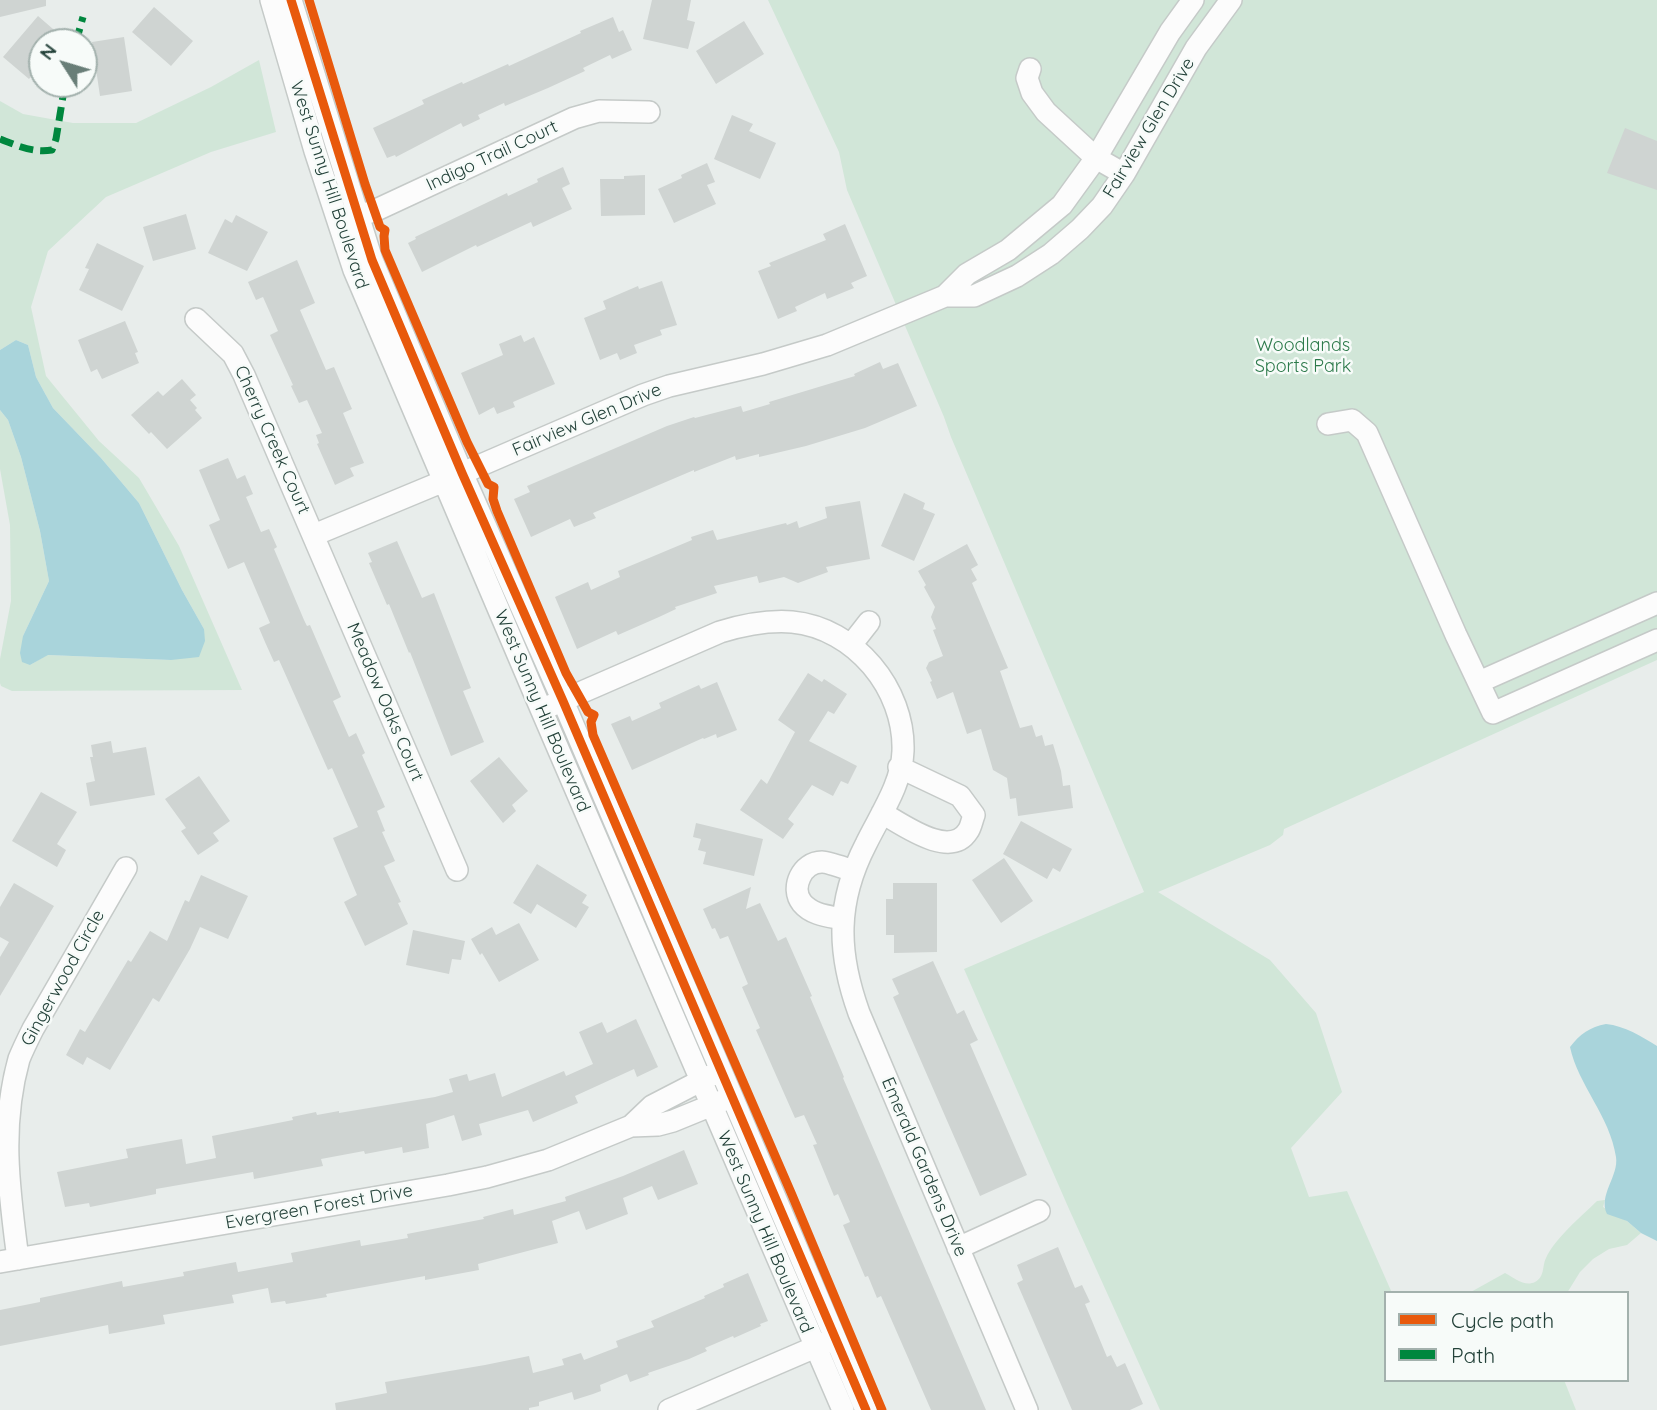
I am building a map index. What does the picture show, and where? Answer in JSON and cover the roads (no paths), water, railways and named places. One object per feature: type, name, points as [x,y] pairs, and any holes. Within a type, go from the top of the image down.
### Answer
[{"type":"street","name":"West Sunny Hill Boulevard","points":[[271,0],[354,270],[563,701],[866,1410]]},
{"type":"street","name":"West Sunny Hill Boulevard","points":[[291,0],[372,260],[541,709],[843,1410]]},
{"type":"street","name":"Fairview Glen Drive","points":[[314,535],[643,395],[674,384],[763,364],[827,345],[945,296],[967,274],[1008,250],[1062,205],[1096,158],[1170,32],[1193,0]]},
{"type":"street","name":"Fairview Glen Drive","points":[[945,296],[974,296],[1017,276],[1051,254],[1080,229],[1102,206],[1124,174],[1196,48],[1231,0]]},
{"type":"street","points":[[1030,69],[1027,78],[1032,93],[1046,112],[1096,158],[1124,174]]},
{"type":"street","name":"Indigo Trail Court","points":[[338,222],[374,211],[574,118],[599,111],[649,112]]},
{"type":"street","name":"Cherry Creek Court","points":[[196,319],[233,354],[314,535]]},
{"type":"street","points":[[1328,424],[1352,420],[1367,433],[1493,713],[1657,640]]},
{"type":"street","name":"Meadow Oaks Court","points":[[314,535],[457,870]]},
{"type":"street","points":[[1479,682],[1657,603]]},
{"type":"street","name":"Emerald Gardens Drive","points":[[541,709],[720,632],[745,624],[793,622],[828,632],[851,645],[874,667],[897,708],[903,752],[891,793],[864,846],[844,901],[843,949],[852,995],[1027,1410]]},
{"type":"street","points":[[851,645],[869,622]]},
{"type":"street","points":[[882,813],[924,837],[939,841],[957,841],[968,832],[974,815],[960,796],[899,768]]},
{"type":"street","points":[[843,919],[813,913],[801,902],[797,892],[798,877],[809,866],[822,862],[854,871]]},
{"type":"street","name":"Gingerwood Circle","points":[[9,1261],[5,1124],[13,1077],[20,1055],[33,1030],[126,868]]},
{"type":"street","name":"Evergreen Forest Drive","points":[[631,1126],[652,1106],[720,1071]]},
{"type":"street","name":"Evergreen Forest Drive","points":[[9,1261],[452,1184],[548,1160],[631,1126],[659,1125],[673,1121],[732,1097]]},
{"type":"street","points":[[958,1248],[1039,1211]]},
{"type":"street","points":[[672,1409],[836,1338]]},
{"type":"water","points":[[16,340],[28,345],[36,377],[53,408],[139,503],[204,629],[205,641],[199,657],[171,660],[48,655],[30,665],[22,662],[20,653],[23,636],[49,581],[40,531],[21,457],[8,420],[0,410],[0,350]]},
{"type":"water","points":[[1606,1024],[1626,1029],[1657,1046],[1657,1241],[1641,1233],[1627,1221],[1607,1214],[1605,1207],[1616,1164],[1613,1142],[1574,1061],[1570,1047],[1586,1032]]},
{"type":"park label","name":"Woodlands Sports Park","points":[[1303,356]]}]
